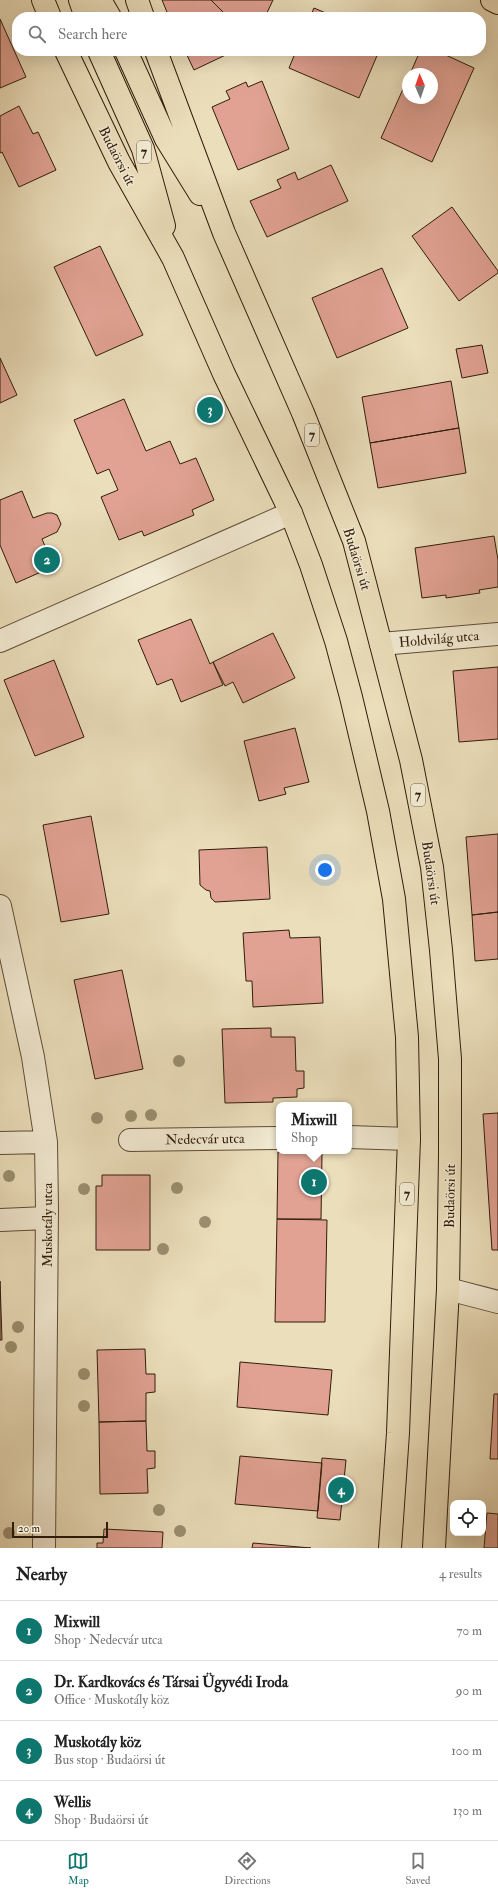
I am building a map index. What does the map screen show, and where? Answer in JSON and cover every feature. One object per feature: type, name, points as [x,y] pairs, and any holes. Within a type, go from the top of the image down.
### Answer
[{"type":"main road","points":[[43,0],[48,12]]},
{"type":"main road","points":[[80,0],[84,12]]},
{"type":"main road","points":[[100,0],[107,12]]},
{"type":"main road","points":[[137,0],[141,12]]},
{"type":"main road","points":[[492,0],[498,3]]},
{"type":"main road","name":"Budaörsi út","points":[[68,56],[119,162],[173,258],[224,374],[291,513],[311,565],[336,641],[378,811],[394,898],[397,929],[407,1037],[409,1139],[398,1433],[390,1548]]},
{"type":"main road","name":"Budaörsi út","points":[[102,56],[143,149],[173,258]]},
{"type":"main road","name":"Budaörsi út","points":[[128,56],[166,139],[224,233]]},
{"type":"main road","name":"Budaörsi út","points":[[158,56],[224,233],[303,413],[354,541],[411,760],[432,867],[441,950],[450,1059],[448,1289],[434,1548]]},
{"type":"street","points":[[0,641],[291,513]]},
{"type":"street","name":"Holdvilág utca","points":[[381,644],[498,634]]},
{"type":"street","name":"Muskotály utca","points":[[0,906],[33,1058],[46,1142],[47,1218],[44,1548]]},
{"type":"street","points":[[352,1137],[409,1139]]},
{"type":"street","name":"Nedecvár utca","points":[[130,1140],[276,1138]]},
{"type":"street","points":[[0,1143],[46,1142]]},
{"type":"street","points":[[0,1220],[47,1218]]},
{"type":"street","points":[[448,1289],[498,1302]]},
{"type":"building","points":[[162,0],[211,0],[223,12],[167,12]]},
{"type":"building","points":[[211,0],[273,0],[267,12],[223,12]]},
{"type":"building","points":[[314,8],[323,12],[312,12]]},
{"type":"building","points":[[0,19],[12,46],[12,56],[17,56],[26,77],[0,88]]},
{"type":"building","points":[[187,56],[223,56],[194,70]]},
{"type":"building","points":[[294,56],[377,56],[359,98],[289,68]]},
{"type":"building","points":[[418,56],[448,56],[474,68],[432,162],[381,138],[402,91],[402,104],[438,104],[438,68],[413,68]]},
{"type":"building","points":[[262,81],[289,149],[238,170],[212,107],[230,99],[226,91],[246,82],[248,87]]},
{"type":"building","points":[[19,106],[33,134],[38,132],[56,170],[19,187],[2,152],[0,153],[0,116]]},
{"type":"building","points":[[331,165],[348,201],[267,237],[250,201],[281,188],[277,180],[295,172],[298,180]]},
{"type":"building","points":[[452,207],[498,271],[498,273],[459,301],[412,236]]},
{"type":"building","points":[[100,246],[143,335],[96,356],[54,267]]},
{"type":"building","points":[[382,268],[408,328],[337,358],[312,298]]},
{"type":"building","points":[[482,345],[488,373],[462,378],[456,349]]},
{"type":"building","points":[[0,358],[17,395],[0,403]]},
{"type":"building","points":[[451,381],[459,428],[370,443],[362,397]]},
{"type":"building","points":[[124,399],[146,451],[170,441],[180,464],[196,458],[214,500],[192,510],[194,515],[144,536],[142,531],[119,540],[101,497],[118,490],[109,469],[97,474],[74,420]]},
{"type":"building","points":[[459,428],[466,473],[378,488],[370,443]]},
{"type":"building","points":[[22,491],[33,518],[47,513],[52,513],[57,515],[61,524],[57,532],[42,539],[52,563],[40,568],[41,572],[16,583],[0,545],[0,500]]},
{"type":"building","points":[[494,536],[498,560],[498,587],[479,590],[480,593],[446,598],[446,595],[422,598],[415,548]]},
{"type":"building","points":[[191,619],[210,664],[213,662],[223,685],[181,702],[172,679],[157,685],[138,640]]},
{"type":"building","points":[[273,633],[295,678],[243,703],[233,682],[225,686],[213,662]]},
{"type":"building","points":[[54,660],[84,737],[35,756],[4,680]]},
{"type":"building","points":[[498,667],[498,739],[459,742],[453,671]]},
{"type":"building","points":[[295,728],[309,782],[284,788],[286,794],[259,801],[244,741]]},
{"type":"building","points":[[91,816],[109,914],[61,922],[43,825]]},
{"type":"building","points":[[498,834],[498,912],[472,915],[466,837]]},
{"type":"building","points":[[267,847],[270,899],[215,902],[211,898],[210,891],[206,890],[200,885],[199,850]]},
{"type":"building","points":[[498,912],[498,959],[475,961],[472,915]]},
{"type":"building","points":[[289,930],[290,938],[320,937],[323,1003],[253,1007],[252,981],[246,981],[243,933]]},
{"type":"building","points":[[122,970],[143,1069],[95,1079],[74,980]]},
{"type":"building","points":[[271,1028],[271,1037],[295,1037],[296,1071],[304,1071],[304,1088],[297,1089],[297,1097],[273,1098],[273,1102],[225,1103],[222,1029]]},
{"type":"building","points":[[498,1113],[498,1250],[492,1250],[483,1114]]},
{"type":"building","points":[[278,1154],[322,1154],[321,1219],[277,1219]]},
{"type":"building","points":[[102,1175],[150,1175],[150,1250],[96,1250],[96,1186],[102,1186]]},
{"type":"building","points":[[277,1219],[327,1220],[325,1322],[275,1322]]},
{"type":"building","points":[[0,1281],[2,1340],[0,1340]]},
{"type":"building","points":[[145,1349],[146,1374],[155,1374],[155,1392],[146,1393],[146,1421],[99,1422],[97,1350]]},
{"type":"building","points":[[240,1362],[332,1370],[328,1415],[237,1407]]},
{"type":"building","points":[[494,1394],[498,1394],[498,1459],[490,1459]]},
{"type":"building","points":[[146,1421],[147,1451],[155,1451],[155,1468],[147,1469],[148,1493],[100,1494],[99,1422]]},
{"type":"building","points":[[240,1456],[322,1463],[318,1511],[235,1504]]},
{"type":"building","points":[[322,1458],[346,1460],[340,1520],[317,1518]]},
{"type":"building","points":[[487,1513],[498,1514],[498,1548],[484,1548]]},
{"type":"building","points":[[104,1529],[163,1532],[162,1548],[97,1548],[97,1543],[103,1543]]},
{"type":"building","points":[[253,1543],[311,1548],[252,1548]]},
{"type":"place","name":"Muskotály köz","points":[[210,410]]},
{"type":"place","name":"Dr. Kardkovács és Társai Ügyvédi Iroda","points":[[47,560]]},
{"type":"place","name":"Mixwill","points":[[314,1182]]},
{"type":"place","name":"Wellis","points":[[341,1490]]}]
